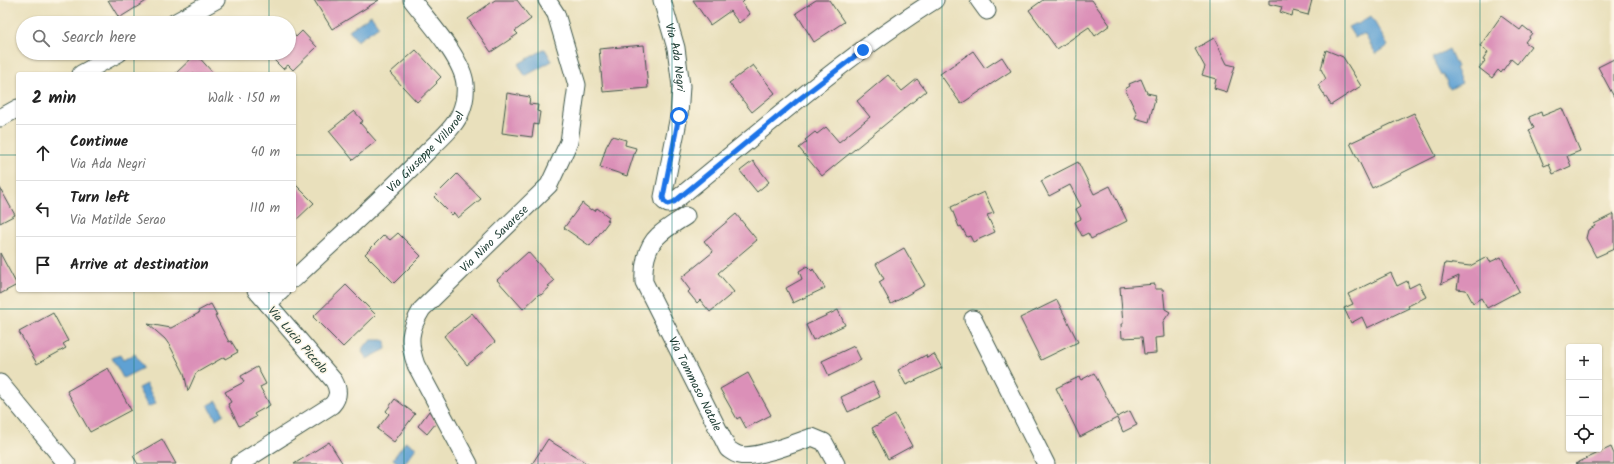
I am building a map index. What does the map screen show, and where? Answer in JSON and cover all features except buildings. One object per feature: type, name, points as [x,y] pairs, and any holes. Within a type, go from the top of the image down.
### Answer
[{"type":"street","points":[[187,16],[216,0]]},
{"type":"street","name":"Via Giuseppe Villaroel","points":[[296,277],[414,166],[451,126],[460,114],[465,99],[465,84],[462,69],[412,0]]},
{"type":"street","name":"Via Nino Savarese","points":[[470,464],[416,365],[411,351],[410,336],[414,322],[422,309],[549,185],[569,142],[577,85],[556,14],[546,0]]},
{"type":"street","name":"Via Ada Negri","points":[[662,0],[676,48],[681,86],[679,116],[663,199],[666,203],[672,203],[804,96],[895,25],[935,0]]},
{"type":"street","points":[[86,72],[107,60]]},
{"type":"street","points":[[0,118],[16,109]]},
{"type":"street","name":"Via Tommaso Natale","points":[[686,216],[657,236],[648,251],[643,269],[644,282],[728,449],[738,454],[750,456],[789,446],[812,437],[824,442],[836,464]]},
{"type":"street","name":"Via Lucio Piccolo","points":[[239,464],[332,405],[336,401],[338,391],[334,381],[258,292]]},
{"type":"street","points":[[268,304],[280,292]]},
{"type":"street","points":[[973,319],[1046,464]]},
{"type":"street","points":[[0,383],[67,464]]},
{"type":"water","points":[[371,15],[379,26],[357,41],[349,30]]},
{"type":"water","points":[[1371,16],[1388,46],[1376,54],[1365,35],[1360,35],[1355,38],[1348,27],[1358,24]]},
{"type":"water","points":[[545,49],[552,61],[525,76],[518,64]]},
{"type":"water","points":[[1449,49],[1462,83],[1450,89],[1443,74],[1441,75],[1432,58]]},
{"type":"water","points":[[372,340],[385,341],[386,349],[367,359],[362,352],[363,347]]},
{"type":"water","points":[[135,354],[143,368],[123,378],[112,358],[120,355],[123,360]]},
{"type":"water","points":[[146,384],[156,403],[148,407],[138,388]]},
{"type":"water","points":[[217,401],[224,414],[216,419],[208,405]]},
{"type":"water","points":[[406,441],[416,448],[404,464],[399,464],[393,459]]},
{"type":"route","points":[[679,116],[663,197],[664,201],[668,204],[674,202],[798,100],[863,50]]}]
